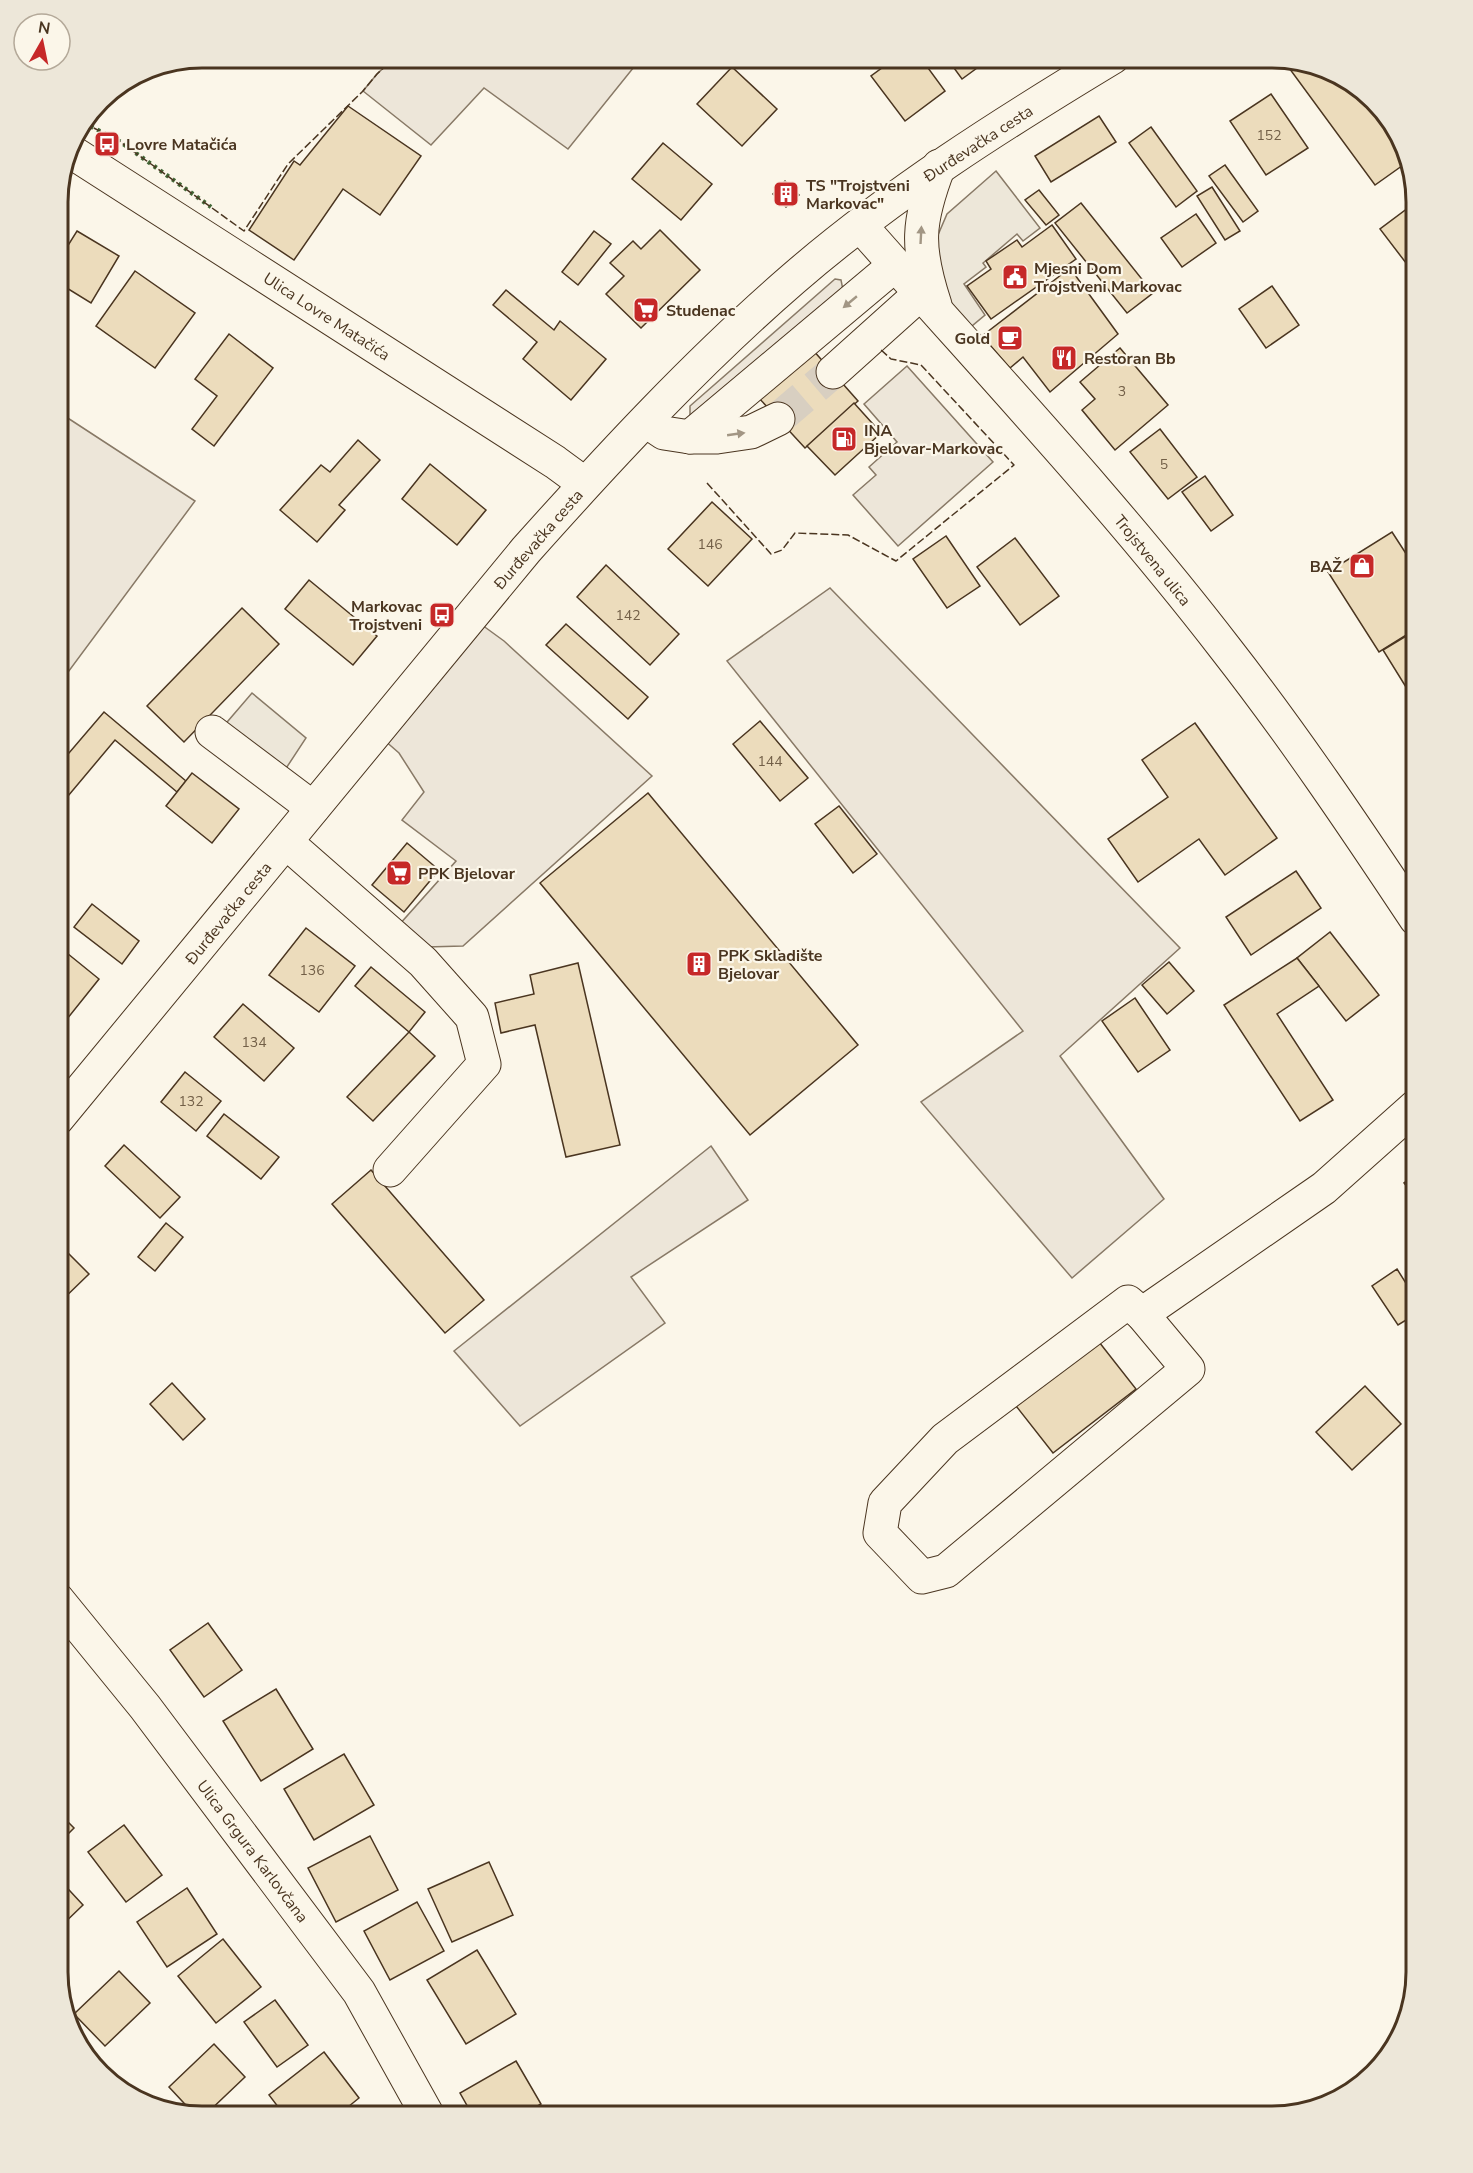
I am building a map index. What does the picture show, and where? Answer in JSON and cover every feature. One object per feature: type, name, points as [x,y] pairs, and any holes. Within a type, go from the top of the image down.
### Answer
[{"type":"main road","name":"Đurđevačka cesta","points":[[67,1106],[526,550],[585,484],[727,339],[794,278],[939,166],[1096,68]]},
{"type":"main road","name":"Ulica Lovre Matačića","points":[[76,155],[555,462],[585,484]]},
{"type":"main road","points":[[833,372],[929,303],[921,245],[926,199],[939,166]]},
{"type":"main road","name":"Trojstvena ulica","points":[[860,225],[1096,490],[1226,648],[1350,819],[1406,904]]},
{"type":"main road","points":[[690,437],[895,265]]},
{"type":"main road","points":[[646,421],[664,433],[690,437],[717,437],[751,432],[778,419]]},
{"type":"main road","points":[[212,732],[313,808]]},
{"type":"main road","points":[[286,842],[423,962],[472,1017],[484,1064],[390,1170]]},
{"type":"main road","points":[[1142,1314],[1324,1188],[1406,1115]]},
{"type":"main road","points":[[1128,1302],[1142,1314],[1188,1369],[946,1571],[922,1576],[880,1533],[885,1503],[945,1439],[1128,1302]]},
{"type":"main road","name":"Ulica Grgura Karlovčana","points":[[67,1612],[145,1707],[358,1992],[422,2105]]},
{"type":"shaded area","points":[[384,67],[634,67],[568,149],[484,88],[431,145],[363,91]]},
{"type":"shaded area","points":[[996,171],[1040,228],[1023,241],[1017,234],[983,263],[986,267],[964,284],[985,315],[967,330],[934,275],[935,242],[947,214]]},
{"type":"shaded area","points":[[835,279],[841,280],[843,290],[699,417],[690,415],[690,406]]},
{"type":"shaded area","points":[[907,366],[993,462],[898,546],[853,495],[876,475],[869,467],[897,442],[864,404]]},
{"type":"shaded area","points":[[68,418],[195,501],[68,673]]},
{"type":"shaded area","points":[[830,588],[1180,948],[1060,1056],[1164,1199],[1072,1278],[921,1102],[1023,1031],[727,661]]},
{"type":"shaded area","points":[[471,617],[504,641],[652,776],[463,946],[426,947],[399,925],[456,861],[402,820],[424,792],[399,753],[376,733]]},
{"type":"shaded area","points":[[252,693],[306,738],[277,782],[216,735]]},
{"type":"shaded area","points":[[711,1146],[748,1200],[631,1277],[665,1323],[520,1426],[454,1351]]},
{"type":"building","points":[[733,67],[777,109],[742,146],[697,104]]},
{"type":"building","points":[[882,68],[928,68],[945,91],[905,121],[871,76]]},
{"type":"building","points":[[954,68],[977,68],[962,79]]},
{"type":"building","points":[[1290,69],[1331,81],[1360,101],[1378,120],[1388,134],[1401,167],[1375,185]]},
{"type":"building","points":[[1271,94],[1308,148],[1266,175],[1230,121]]},
{"type":"building","points":[[348,106],[421,156],[380,215],[343,189],[294,260],[249,230],[294,161],[300,165]]},
{"type":"building","points":[[1099,116],[1116,142],[1051,182],[1035,156]]},
{"type":"building","points":[[1151,127],[1197,191],[1176,207],[1129,143]]},
{"type":"building","points":[[663,143],[712,184],[681,220],[632,179]]},
{"type":"building","points":[[1225,165],[1258,211],[1243,222],[1209,176]]},
{"type":"building","name":"TS \"Trojstveni Markovac\"","points":[[785,181],[799,195],[786,207],[773,194]]},
{"type":"building","points":[[1212,187],[1240,231],[1225,240],[1197,196]]},
{"type":"building","points":[[1039,190],[1059,215],[1046,225],[1025,200]]},
{"type":"building","points":[[1081,203],[1153,293],[1127,313],[1055,223]]},
{"type":"building","points":[[1406,210],[1406,263],[1380,229]]},
{"type":"building","points":[[1196,214],[1216,243],[1182,267],[1161,238]]},
{"type":"building","name":"Mjesni Dom Trojstveni Markovac","points":[[1052,225],[1076,259],[991,319],[967,286],[991,269],[986,261],[1017,240],[1022,247]]},
{"type":"building","points":[[660,230],[700,270],[641,328],[606,294],[624,276],[610,263],[633,241],[641,249]]},
{"type":"building","points":[[77,231],[119,256],[91,303],[68,289],[68,245]]},
{"type":"building","points":[[594,231],[611,244],[578,285],[562,272]]},
{"type":"building","points":[[1070,268],[1118,334],[1050,392],[1023,357],[1010,368],[982,336]]},
{"type":"building","points":[[135,271],[195,313],[155,368],[96,326]]},
{"type":"building","points":[[1272,286],[1299,325],[1266,348],[1239,309]]},
{"type":"building","points":[[506,290],[554,330],[560,321],[606,359],[571,400],[523,359],[537,342],[493,305]]},
{"type":"building","points":[[229,334],[273,368],[214,446],[192,429],[217,396],[195,379]]},
{"type":"building","points":[[1120,348],[1168,405],[1115,450],[1082,410],[1095,399],[1080,382]]},
{"type":"building","points":[[812,349],[858,401],[805,448],[758,397]]},
{"type":"building","name":"INA Bjelovar-Markovac","points":[[854,403],[881,433],[835,475],[807,446]]},
{"type":"building","points":[[1160,429],[1197,477],[1168,499],[1130,452]]},
{"type":"building","points":[[358,440],[380,460],[339,505],[345,510],[317,542],[280,510],[321,465],[330,472]]},
{"type":"building","points":[[430,464],[486,510],[457,545],[402,499]]},
{"type":"building","points":[[1205,476],[1233,515],[1211,531],[1182,492]]},
{"type":"building","points":[[712,502],[752,539],[708,586],[668,549]]},
{"type":"building","points":[[1392,532],[1406,554],[1406,635],[1379,652],[1328,572]]},
{"type":"building","points":[[946,536],[980,586],[947,608],[913,559]]},
{"type":"building","points":[[1015,538],[1059,596],[1020,625],[977,567]]},
{"type":"building","points":[[606,565],[679,634],[650,665],[577,597]]},
{"type":"building","points":[[309,580],[377,636],[353,665],[285,609]]},
{"type":"building","points":[[242,608],[279,644],[184,742],[147,706]]},
{"type":"building","points":[[566,624],[648,697],[628,719],[546,645]]},
{"type":"building","points":[[1406,636],[1406,687],[1383,650]]},
{"type":"building","points":[[104,712],[186,781],[177,792],[115,740],[68,796],[68,754]]},
{"type":"building","points":[[760,721],[808,778],[780,801],[733,744]]},
{"type":"building","points":[[1195,723],[1277,838],[1225,875],[1199,839],[1138,882],[1108,839],[1168,797],[1142,760]]},
{"type":"building","points":[[192,773],[239,809],[212,843],[166,806]]},
{"type":"building","name":"PPK Skladište Bjelovar","points":[[648,793],[858,1045],[750,1135],[540,883]]},
{"type":"building","points":[[839,806],[877,854],[853,873],[815,824]]},
{"type":"building","points":[[407,843],[439,870],[404,912],[372,885]]},
{"type":"building","points":[[1296,871],[1321,908],[1251,955],[1226,917]]},
{"type":"building","points":[[92,904],[139,941],[122,964],[74,927]]},
{"type":"building","points":[[306,928],[355,966],[319,1012],[269,975]]},
{"type":"building","points":[[1330,932],[1379,995],[1346,1021],[1297,958]]},
{"type":"building","points":[[68,954],[99,979],[68,1018]]},
{"type":"building","points":[[1297,958],[1319,986],[1277,1014],[1333,1100],[1300,1121],[1224,1005]]},
{"type":"building","points":[[1169,962],[1194,991],[1167,1014],[1142,985]]},
{"type":"building","points":[[578,963],[620,1145],[566,1157],[535,1025],[501,1033],[495,1003],[534,994],[530,975]]},
{"type":"building","points":[[371,967],[425,1012],[409,1032],[355,986]]},
{"type":"building","points":[[1135,998],[1170,1050],[1138,1072],[1102,1021]]},
{"type":"building","points":[[243,1004],[294,1048],[264,1081],[214,1037]]},
{"type":"building","points":[[409,1032],[435,1056],[373,1121],[347,1097]]},
{"type":"building","points":[[185,1072],[221,1101],[196,1131],[161,1102]]},
{"type":"building","points":[[224,1114],[279,1157],[261,1179],[207,1136]]},
{"type":"building","points":[[124,1145],[180,1197],[160,1218],[105,1166]]},
{"type":"building","points":[[371,1170],[484,1300],[445,1333],[332,1204]]},
{"type":"building","points":[[166,1223],[183,1237],[155,1271],[138,1257]]},
{"type":"building","points":[[67,1252],[89,1274],[67,1295]]},
{"type":"building","points":[[1397,1269],[1406,1283],[1406,1320],[1398,1325],[1372,1286]]},
{"type":"building","points":[[1092,1333],[1136,1389],[1053,1453],[1009,1397]]},
{"type":"building","points":[[172,1383],[205,1419],[183,1440],[150,1404]]},
{"type":"building","points":[[1365,1386],[1401,1424],[1352,1470],[1316,1432]]},
{"type":"building","points":[[208,1623],[242,1670],[204,1697],[170,1650]]},
{"type":"building","points":[[276,1689],[313,1749],[261,1781],[223,1721]]},
{"type":"building","points":[[344,1754],[374,1805],[314,1840],[284,1789]]},
{"type":"building","points":[[67,1821],[74,1828],[67,1835]]},
{"type":"building","points":[[124,1825],[162,1875],[126,1902],[88,1852]]},
{"type":"building","points":[[370,1836],[398,1890],[336,1922],[308,1868]]},
{"type":"building","points":[[489,1862],[513,1915],[452,1942],[428,1889]]},
{"type":"building","points":[[67,1888],[83,1905],[67,1920]]},
{"type":"building","points":[[187,1888],[217,1934],[167,1967],[137,1922]]},
{"type":"building","points":[[417,1902],[444,1951],[390,1980],[364,1931]]},
{"type":"building","points":[[223,1939],[261,1987],[216,2023],[178,1976]]},
{"type":"building","points":[[477,1950],[516,2014],[466,2044],[427,1980]]},
{"type":"building","points":[[119,1971],[150,2003],[105,2046],[75,2013]]},
{"type":"building","points":[[275,2000],[308,2045],[277,2067],[244,2022]]},
{"type":"building","points":[[214,2044],[245,2077],[216,2105],[185,2104],[169,2087]]},
{"type":"building","points":[[324,2052],[359,2098],[350,2105],[277,2105],[269,2095]]},
{"type":"building","points":[[516,2061],[541,2104],[467,2105],[460,2093]]},
{"type":"tunnel","points":[[778,419],[833,372]]},
{"type":"hedge","points":[[90,126],[119,141],[211,207]]},
{"type":"fence","points":[[90,126],[119,141],[244,231],[288,164],[384,67]]},
{"type":"fence","points":[[707,483],[771,554],[782,550],[795,533],[848,535],[896,561],[1014,465],[921,365],[891,359],[879,348]]},
{"type":"place","name":"Lovre Matačića","points":[[107,144]]},
{"type":"place","name":"TS \"Trojstveni Markovac\"","points":[[786,194]]},
{"type":"place","name":"Mjesni Dom Trojstveni Markovac","points":[[1015,277]]},
{"type":"place","name":"Studenac","points":[[646,310]]},
{"type":"place","name":"Gold","points":[[1010,338]]},
{"type":"place","name":"Restoran Bb","points":[[1064,358]]},
{"type":"place","name":"INA Bjelovar-Markovac","points":[[844,439]]},
{"type":"place","name":"BAŽ","points":[[1362,566]]},
{"type":"place","name":"Markovac Trojstveni","points":[[442,615]]},
{"type":"place","name":"PPK Bjelovar","points":[[399,873]]},
{"type":"place","name":"PPK Skladište Bjelovar","points":[[699,964]]}]
